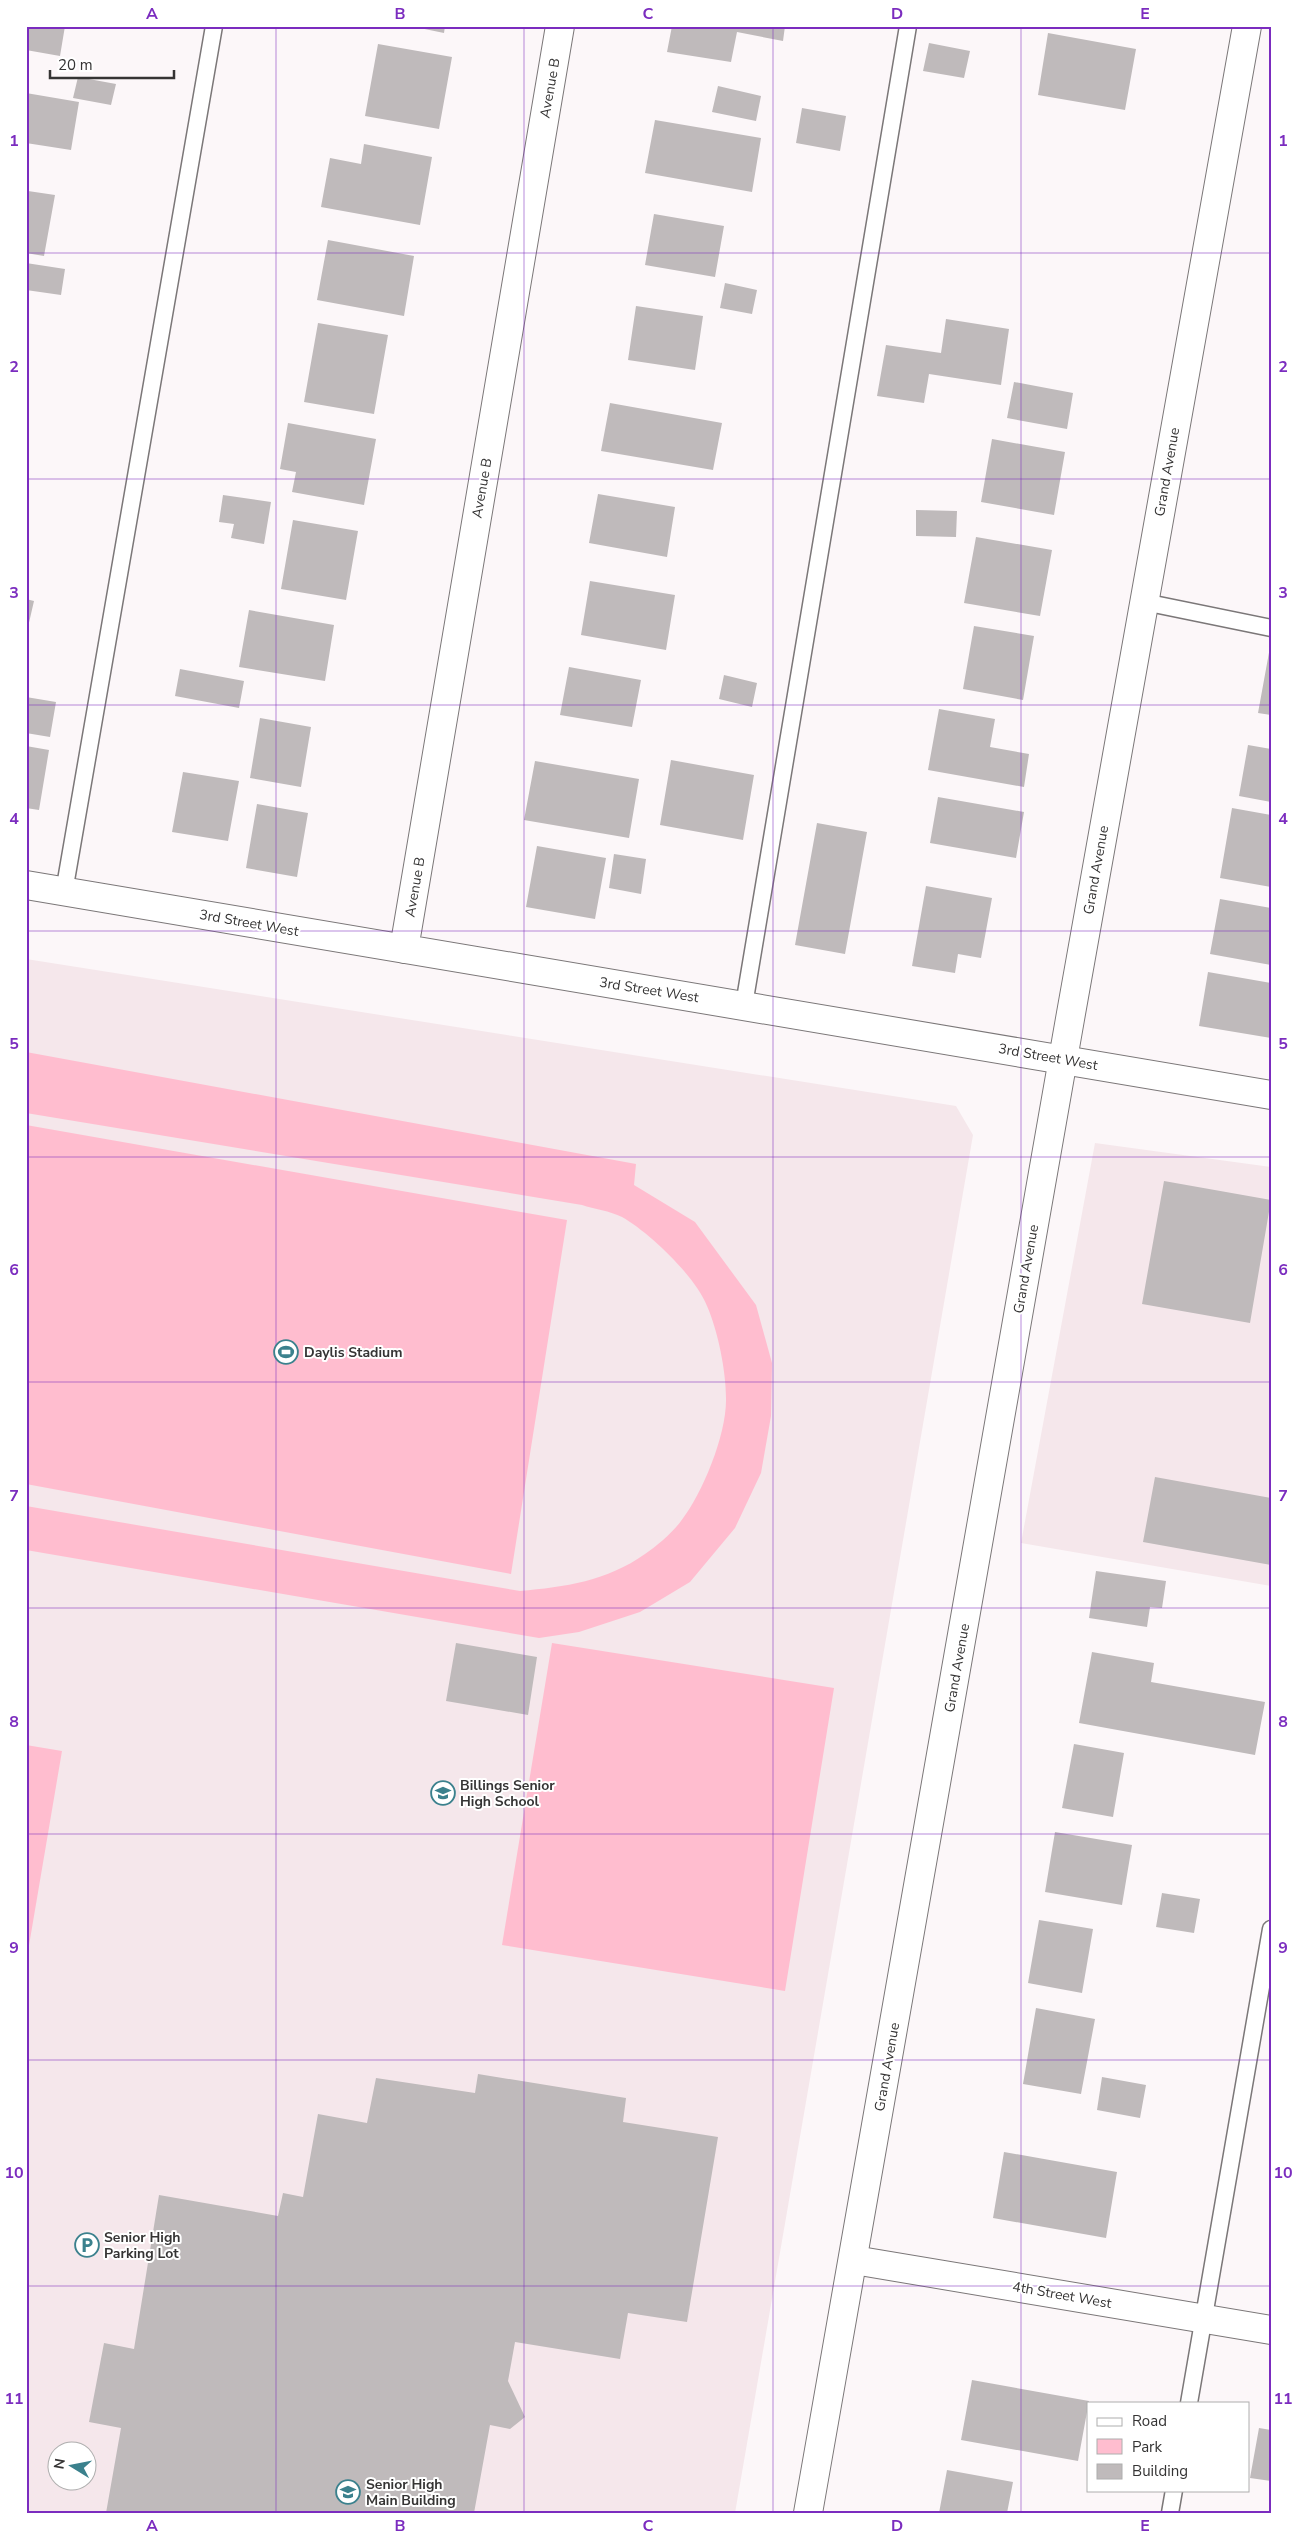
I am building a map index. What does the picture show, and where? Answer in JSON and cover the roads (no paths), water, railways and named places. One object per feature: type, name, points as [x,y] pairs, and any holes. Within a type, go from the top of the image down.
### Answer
[{"type":"street","name":"Avenue B","points":[[404,949],[560,26]]},
{"type":"street","name":"Grand Avenue","points":[[808,2513],[854,2260],[1062,1060],[1247,26]]},
{"type":"street","name":"3rd Street West","points":[[26,886],[1271,1094]]},
{"type":"street","name":"4th Street West","points":[[854,2260],[1271,2330]]},
{"type":"lane","points":[[64,892],[214,26]]},
{"type":"lane","points":[[744,1005],[908,26]]},
{"type":"lane","points":[[1144,602],[1271,628]]},
{"type":"lane","points":[[1190,2402],[1271,1929]]},
{"type":"lane","points":[[1170,2513],[1174,2492]]},
{"type":"place","name":"Daylis Stadium","points":[[286,1352]]},
{"type":"place","name":"Billings Senior High School","points":[[443,1793]]},
{"type":"place","name":"Senior High Parking Lot","points":[[87,2245]]},
{"type":"place","name":"Senior High Main Building","points":[[348,2492]]}]
